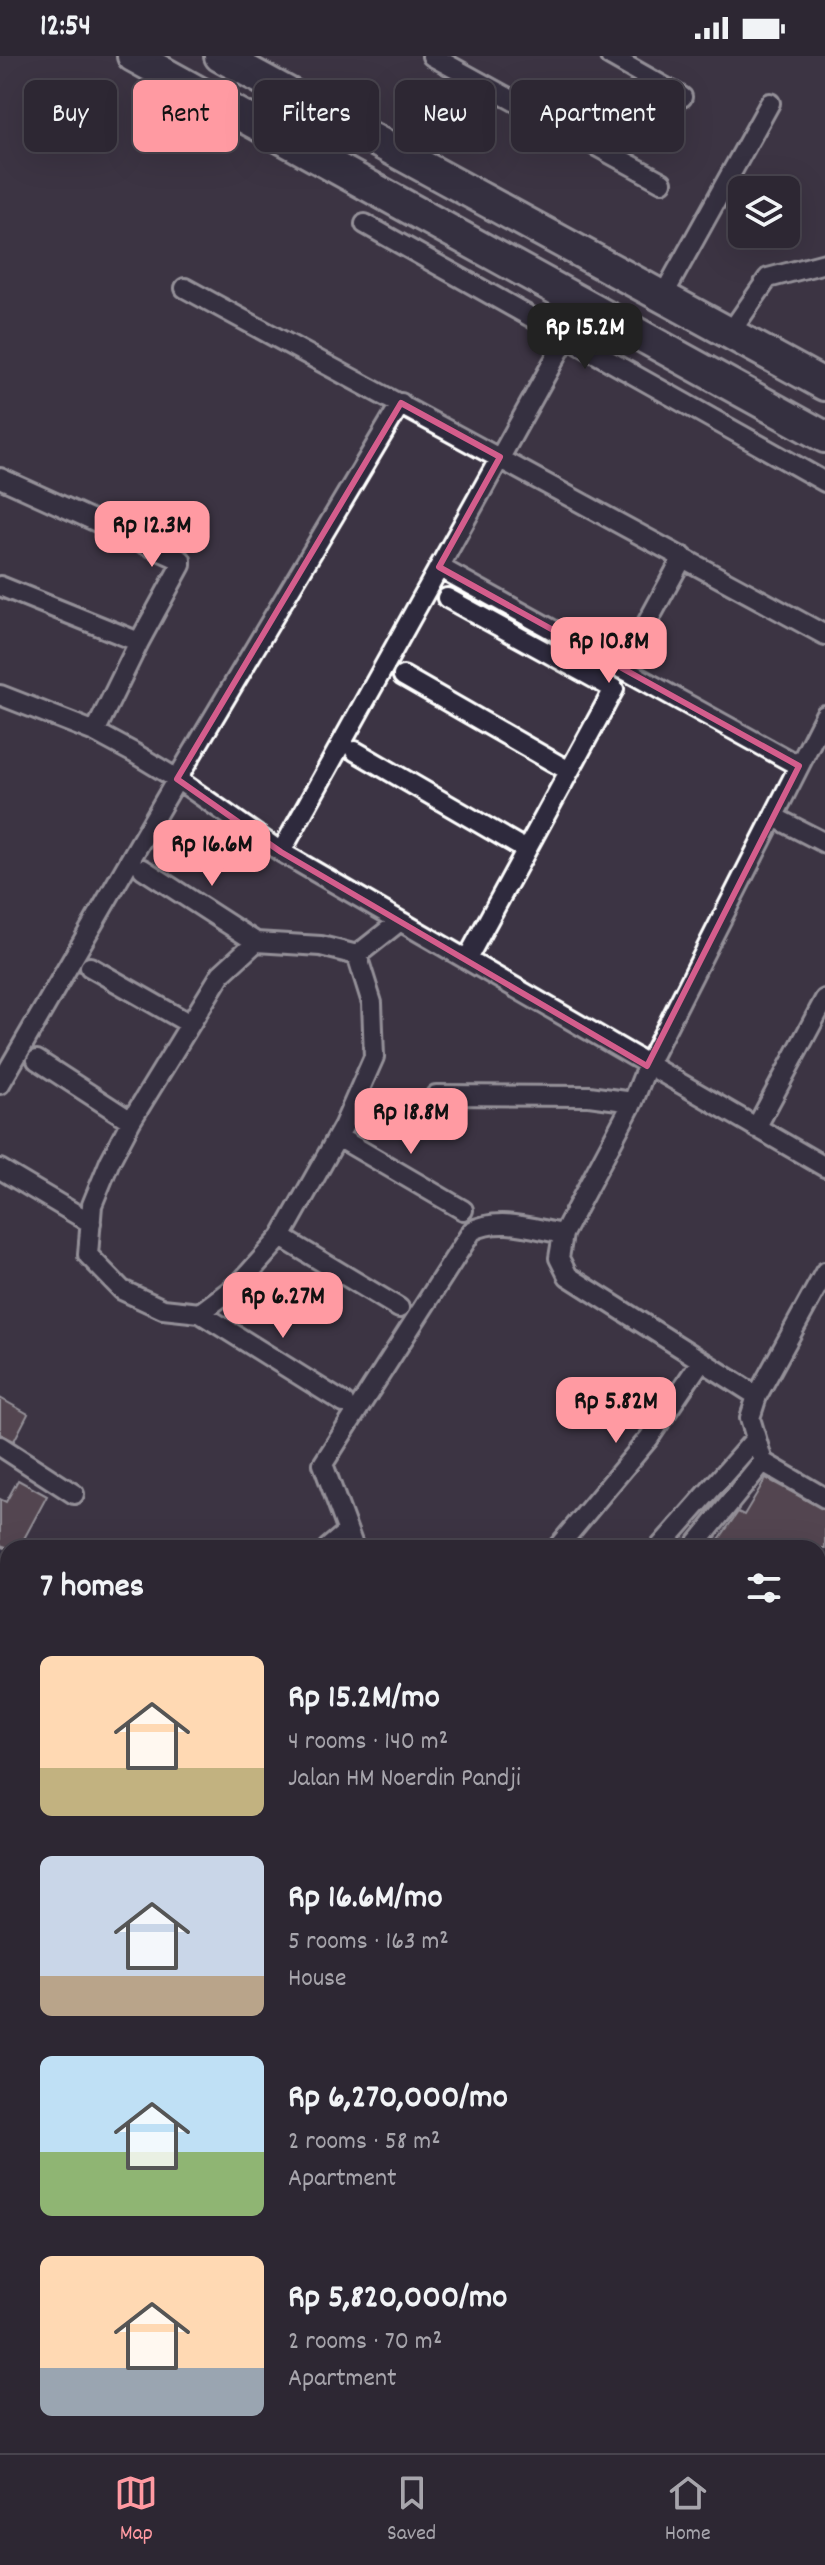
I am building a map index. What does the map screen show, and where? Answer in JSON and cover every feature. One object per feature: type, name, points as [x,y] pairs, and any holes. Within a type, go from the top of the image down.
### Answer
[{"type":"main road","points":[[133,56],[825,437]]},
{"type":"main road","points":[[220,56],[825,385]]},
{"type":"street","points":[[432,56],[662,182]]},
{"type":"street","points":[[610,56],[652,80]]},
{"type":"street","points":[[663,296],[770,103]]},
{"type":"street","points":[[384,234],[401,203]]},
{"type":"street","points":[[365,224],[825,482]]},
{"type":"street","points":[[730,333],[768,278],[825,263]]},
{"type":"street","points":[[185,288],[825,635]]},
{"type":"street","points":[[281,852],[567,337]]},
{"type":"street","points":[[0,1084],[401,403]]},
{"type":"street","points":[[0,478],[180,559],[181,565],[95,732]]},
{"type":"street","points":[[622,669],[683,557]]},
{"type":"street","points":[[439,567],[799,766]]},
{"type":"street","points":[[0,586],[139,642]]},
{"type":"street","points":[[447,598],[614,689],[467,959]]},
{"type":"street","points":[[403,676],[569,771]]},
{"type":"street","points":[[0,695],[95,732],[177,779],[281,852],[825,1167]]},
{"type":"street","points":[[757,1396],[568,1276],[559,1258],[563,1234],[633,1102],[647,1066],[825,715]]},
{"type":"street","points":[[355,751],[526,850]]},
{"type":"street","points":[[774,817],[825,843]]},
{"type":"street","points":[[143,869],[256,942],[321,946],[357,955]]},
{"type":"street","points":[[357,955],[400,921]]},
{"type":"street","points":[[256,942],[221,974],[131,1121],[92,1205],[88,1255],[122,1290],[163,1309],[200,1313],[344,1403]]},
{"type":"street","points":[[200,1313],[241,1282],[281,1237],[338,1137],[374,1057],[372,1003],[357,955]]},
{"type":"street","points":[[90,967],[190,1024]]},
{"type":"street","points":[[756,1128],[825,999]]},
{"type":"street","points":[[37,1060],[131,1121]]},
{"type":"street","points":[[436,1095],[589,1096],[633,1102]]},
{"type":"street","points":[[338,1137],[463,1210]]},
{"type":"street","points":[[0,1169],[91,1223]]},
{"type":"street","points":[[350,1540],[323,1464],[472,1231],[486,1223],[499,1223],[563,1234]]},
{"type":"street","points":[[281,1237],[399,1308]]},
{"type":"street","points":[[825,1272],[757,1396],[750,1418],[763,1462],[825,1498]]},
{"type":"street","points":[[564,1540],[649,1438],[701,1361]]},
{"type":"street","points":[[666,1540],[756,1438]]},
{"type":"street","points":[[0,1446],[74,1494]]},
{"type":"street","points":[[701,1540],[763,1462]]},
{"type":"highlighted area","points":[[401,403],[500,457],[439,567],[799,766],[647,1066],[281,852],[177,779]]},
{"type":"building","points":[[0,1398],[28,1414],[14,1441],[0,1434]]},
{"type":"building","points":[[766,1478],[825,1510],[825,1540],[719,1540],[738,1512],[744,1515]]},
{"type":"building","points":[[18,1480],[47,1496],[23,1540],[0,1540],[0,1499],[6,1502]]}]
